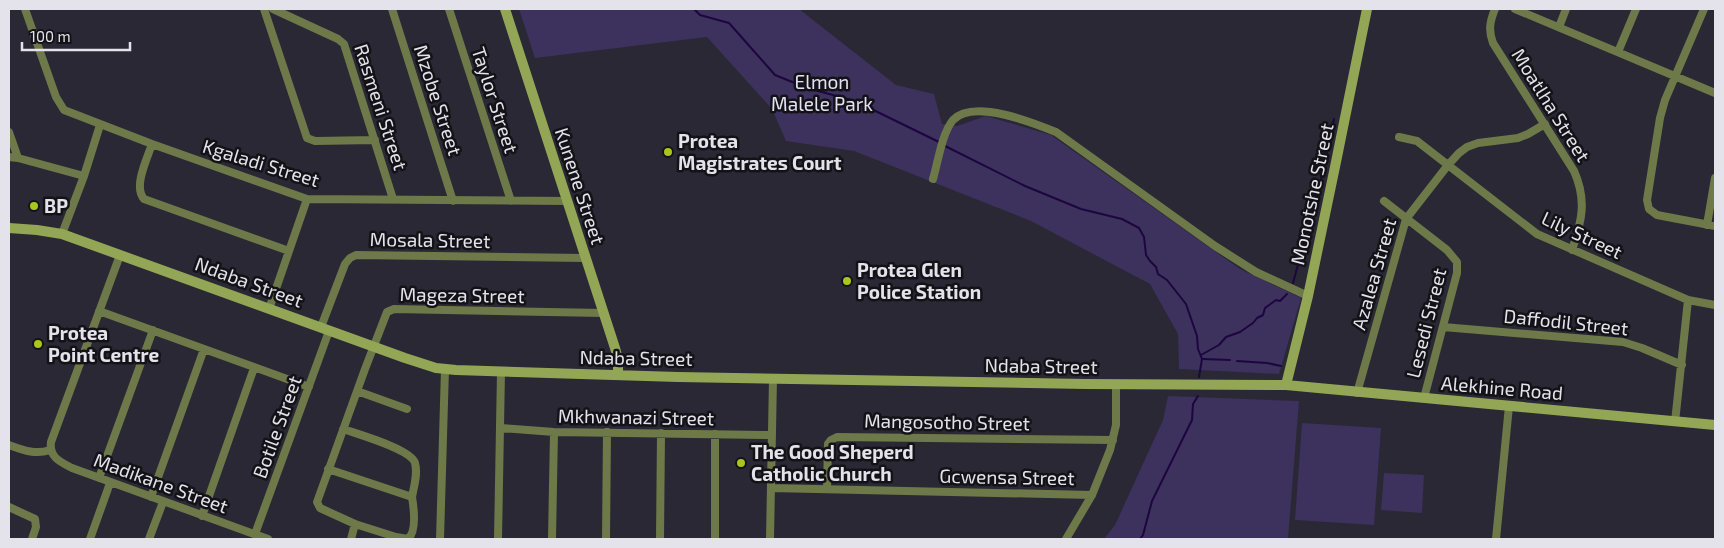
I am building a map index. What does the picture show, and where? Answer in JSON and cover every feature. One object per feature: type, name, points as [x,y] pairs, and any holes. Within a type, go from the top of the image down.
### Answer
[{"type":"street","name":"Kgaladi Street","points":[[25,9],[60,106],[67,112],[152,144],[307,198],[511,202],[567,201]]},
{"type":"street","points":[[264,9],[307,138],[315,142],[375,140]]},
{"type":"street","name":"Rasmeni Street","points":[[273,9],[338,39],[344,44],[394,200]]},
{"type":"street","name":"Mzobe Street","points":[[392,9],[453,201]]},
{"type":"street","name":"Taylor Street","points":[[448,9],[511,202]]},
{"type":"street","name":"Kunene Street","points":[[505,9],[617,356],[618,375]]},
{"type":"street","name":"Monotshe Street","points":[[1286,385],[1308,296],[1348,110],[1367,9]]},
{"type":"street","name":"Moatlha Street","points":[[1495,9],[1489,29],[1493,43],[1545,124],[1579,182],[1582,202],[1580,226],[1572,250]]},
{"type":"street","points":[[1515,9],[1715,93]]},
{"type":"street","points":[[1559,27],[1566,9]]},
{"type":"street","points":[[1618,52],[1636,9]]},
{"type":"street","points":[[1704,9],[1660,118],[1647,197],[1648,206],[1651,212],[1656,215],[1715,226]]},
{"type":"street","points":[[933,178],[946,134],[950,126],[961,114],[979,112],[1000,114],[1030,122],[1056,132],[1215,246],[1256,272],[1308,296]]},
{"type":"street","name":"Azalea Street","points":[[1357,393],[1406,219],[1459,153],[1478,143],[1518,138],[1545,124]]},
{"type":"street","points":[[62,234],[84,176],[100,125]]},
{"type":"street","points":[[9,132],[18,158]]},
{"type":"street","name":"Lily Street","points":[[1399,137],[1418,141],[1537,234],[1688,300],[1715,305]]},
{"type":"street","points":[[152,144],[139,186],[140,194],[144,199],[289,251]]},
{"type":"street","points":[[9,157],[84,176]]},
{"type":"street","points":[[1707,225],[1715,178]]},
{"type":"street","points":[[269,309],[307,198]]},
{"type":"street","name":"Lesedi Street","points":[[1384,201],[1447,250],[1457,262],[1457,273],[1424,398]]},
{"type":"street","name":"Ndaba Street","points":[[9,228],[62,234],[419,363],[445,369],[618,375],[1116,385],[1286,385]]},
{"type":"street","points":[[9,446],[34,453],[50,450],[51,442],[120,255]]},
{"type":"street","name":"Mosala Street","points":[[325,329],[345,264],[350,258],[356,256],[585,258]]},
{"type":"street","points":[[1675,422],[1688,300]]},
{"type":"street","name":"Mageza Street","points":[[343,429],[400,449],[411,455],[416,469],[412,497],[413,527],[411,536],[408,539],[355,524],[322,510],[318,506],[318,498],[328,469],[384,317],[387,312],[394,309],[603,314]]},
{"type":"street","points":[[99,310],[308,387]]},
{"type":"street","name":"Daffodil Street","points":[[1443,327],[1623,342],[1682,365]]},
{"type":"street","name":"Botile Street","points":[[255,534],[308,387],[325,329]]},
{"type":"street","points":[[99,478],[153,330]]},
{"type":"street","points":[[151,497],[204,349]]},
{"type":"street","points":[[202,516],[254,368]]},
{"type":"street","points":[[440,539],[445,369]]},
{"type":"street","points":[[498,539],[502,371]]},
{"type":"street","points":[[770,539],[773,378]]},
{"type":"street","points":[[1066,539],[1092,495],[1113,440],[1117,417],[1116,385]]},
{"type":"street","name":"Alekhine Road","points":[[1286,385],[1715,425]]},
{"type":"street","points":[[357,391],[407,409]]},
{"type":"street","points":[[1496,539],[1509,406]]},
{"type":"street","name":"Mkhwanazi Street","points":[[500,428],[554,432],[771,435]]},
{"type":"street","points":[[552,539],[554,432]]},
{"type":"street","points":[[606,539],[607,432]]},
{"type":"street","points":[[660,539],[661,433]]},
{"type":"street","points":[[715,434],[715,539]]},
{"type":"street","name":"Mangosotho Street","points":[[827,489],[828,444],[837,437],[1113,440]]},
{"type":"street","name":"Madikane Street","points":[[50,450],[58,461],[99,478],[268,539]]},
{"type":"street","points":[[328,469],[412,497]]},
{"type":"street","points":[[90,539],[110,482]]},
{"type":"street","name":"Gcwensa Street","points":[[771,488],[1092,495]]},
{"type":"street","points":[[148,539],[163,502]]},
{"type":"street","points":[[9,507],[35,519],[36,527],[32,539]]},
{"type":"street","points":[[351,539],[355,524]]},
{"type":"green space","name":"Elmon Malele Park","points":[[519,9],[799,9],[896,85],[934,94],[942,124],[957,126],[986,116],[1051,135],[1240,269],[1301,298],[1279,374],[1179,369],[1178,334],[1150,284],[1031,221],[854,151],[786,141],[772,109],[707,37],[535,58]]},
{"type":"green space","points":[[1168,396],[1299,401],[1288,539],[1104,539],[1115,525],[1163,420]]},
{"type":"green space","points":[[1302,423],[1381,428],[1374,525],[1295,520]]},
{"type":"green space","points":[[1384,473],[1424,475],[1422,513],[1381,510]]},
{"type":"waterway","points":[[694,9],[700,15],[729,23],[775,75],[807,88],[855,101],[941,143]]},
{"type":"waterway","points":[[1293,283],[1322,176],[1334,119]]},
{"type":"waterway","points":[[945,146],[1025,186],[1081,209],[1122,219],[1139,228],[1144,237],[1146,255],[1156,267],[1158,274],[1167,280],[1186,304],[1197,336],[1198,349],[1202,359],[1199,377]]},
{"type":"waterway","points":[[1201,355],[1219,345],[1226,337],[1240,332],[1253,323],[1263,315],[1265,308],[1276,300],[1280,301],[1287,294]]},
{"type":"waterway","points":[[1203,359],[1230,360]]},
{"type":"waterway","points":[[1237,361],[1281,366]]},
{"type":"waterway","points":[[1140,539],[1143,535],[1152,501],[1192,420],[1193,404],[1198,396]]},
{"type":"place","name":"Protea Magistrates Court","points":[[668,152]]},
{"type":"place","name":"BP","points":[[34,206]]},
{"type":"place","name":"Protea Glen Police Station","points":[[847,281]]},
{"type":"place","name":"Protea Point Centre","points":[[38,344]]},
{"type":"place","name":"The Good Sheperd Catholic Church","points":[[741,463]]}]
